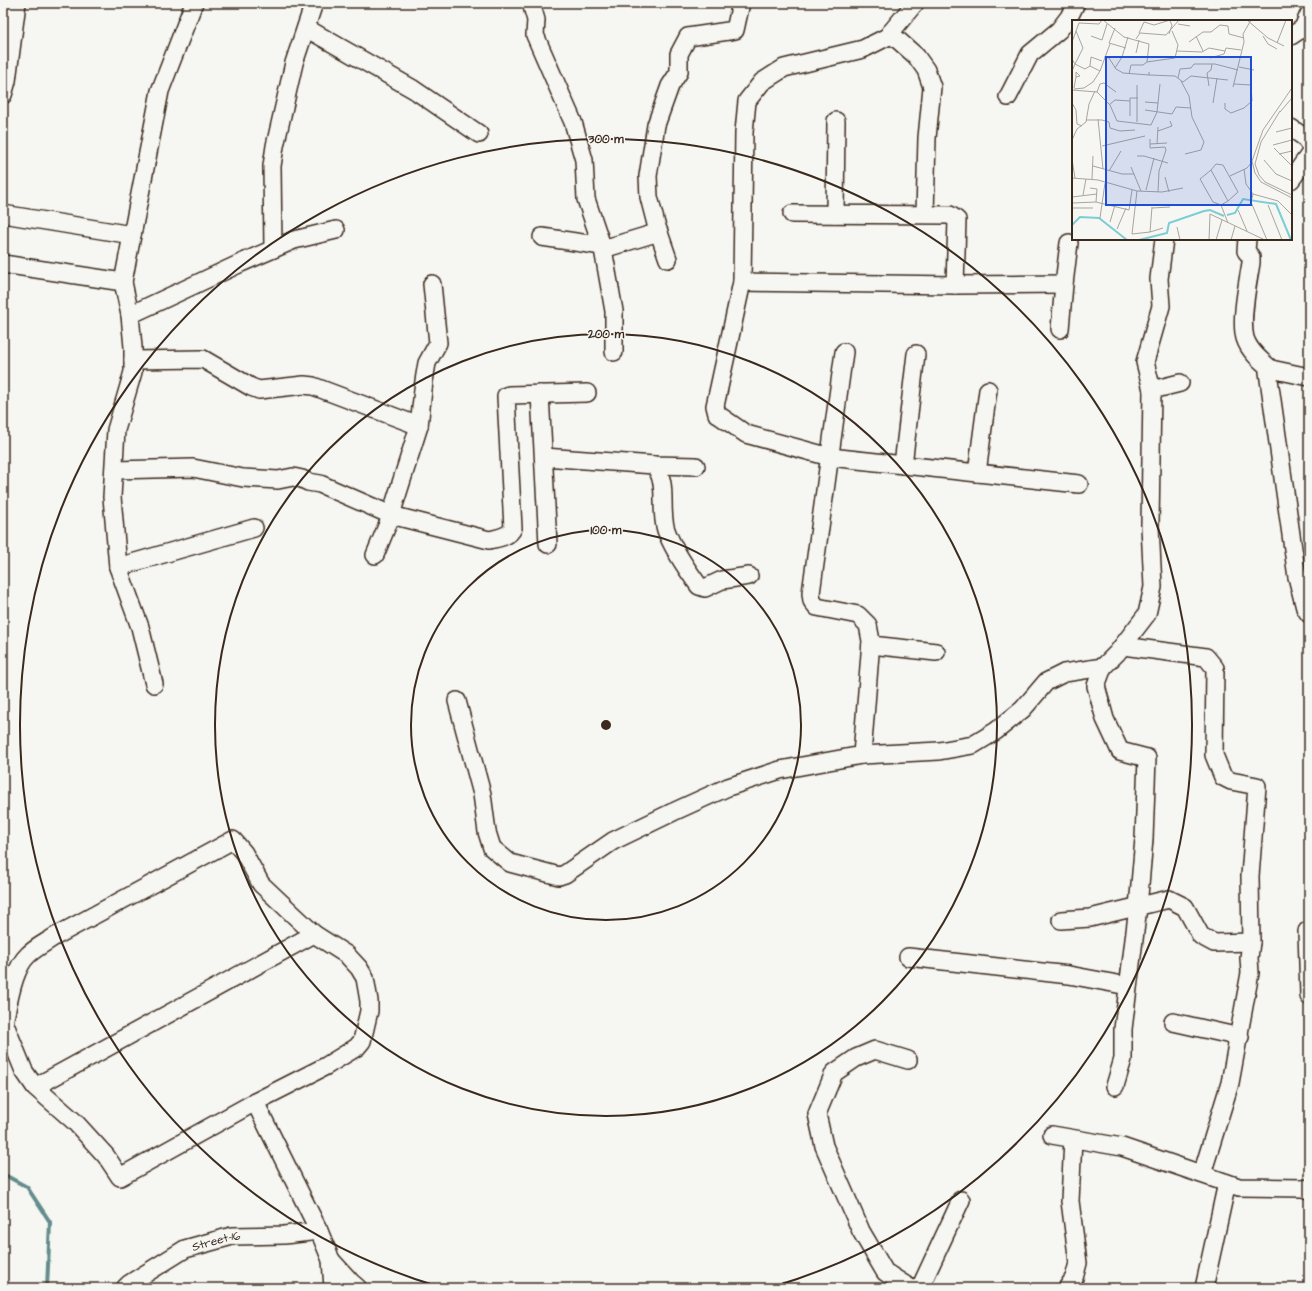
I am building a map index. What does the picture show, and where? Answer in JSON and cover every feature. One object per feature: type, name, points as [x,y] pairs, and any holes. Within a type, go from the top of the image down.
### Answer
[{"type":"street","points":[[4,89],[17,3]]},
{"type":"street","points":[[154,684],[140,627],[118,567],[112,497],[116,430],[133,372],[130,315],[123,282],[160,91],[194,3]]},
{"type":"street","points":[[273,249],[272,166],[275,146],[294,63],[314,3]]},
{"type":"street","points":[[531,3],[536,20],[535,35],[572,122],[584,160],[586,199],[602,248],[614,311],[614,352]]},
{"type":"street","points":[[668,258],[656,224],[649,197],[648,176],[656,125],[670,86],[679,72],[678,54],[688,37],[735,30],[741,3]]},
{"type":"street","points":[[915,3],[887,37],[863,49],[784,68],[762,82],[747,101],[744,132],[742,282],[715,406],[717,414],[746,434],[830,457],[1078,484]]},
{"type":"street","points":[[1008,96],[1030,54],[1059,30],[1069,17],[1076,3]]},
{"type":"street","points":[[1292,35],[1303,28],[1309,14]]},
{"type":"street","points":[[306,28],[414,89],[479,134]]},
{"type":"street","points":[[890,33],[916,56],[926,70],[932,87],[925,214]]},
{"type":"street","points":[[835,214],[836,121]]},
{"type":"street","points":[[1292,129],[1304,137],[1309,144]]},
{"type":"street","points":[[1292,179],[1309,154]]},
{"type":"street","points":[[3,214],[132,235]]},
{"type":"street","points":[[792,214],[950,215],[957,220],[955,285]]},
{"type":"street","points":[[130,315],[294,240],[336,230]]},
{"type":"street","points":[[542,237],[602,248],[659,232]]},
{"type":"street","points":[[1115,1086],[1123,1059],[1123,1029],[1138,906],[1144,839],[1147,758],[1120,751],[1104,719],[1096,686],[1103,667],[1122,646],[1147,614],[1153,587],[1150,526],[1152,390],[1146,362],[1161,306],[1159,279],[1164,240]]},
{"type":"street","points":[[1247,240],[1246,251],[1251,257],[1251,262],[1244,312],[1244,332],[1246,339],[1256,356],[1270,369],[1309,377]]},
{"type":"street","points":[[1060,329],[1069,244]]},
{"type":"street","points":[[3,264],[123,282]]},
{"type":"street","points":[[742,282],[955,285],[1064,284]]},
{"type":"street","points":[[375,555],[390,515],[419,426],[427,363],[438,343],[432,284]]},
{"type":"street","points":[[844,352],[811,593],[812,601],[817,607],[858,615],[868,625],[871,645],[862,755]]},
{"type":"street","points":[[903,465],[916,354]]},
{"type":"street","points":[[133,360],[204,359],[251,387],[259,390],[304,385],[313,386],[419,426]]},
{"type":"street","points":[[1270,369],[1268,372],[1296,577],[1303,603],[1309,614]]},
{"type":"street","points":[[1152,390],[1180,383]]},
{"type":"street","points":[[977,473],[988,390]]},
{"type":"street","points":[[114,470],[193,468],[243,478],[278,480],[293,477],[320,484],[390,515],[489,540],[499,538],[511,532],[513,528],[506,396],[587,393]]},
{"type":"street","points":[[540,394],[548,544]]},
{"type":"street","points":[[544,457],[654,465],[696,466]]},
{"type":"street","points":[[654,465],[660,472],[662,482],[663,517],[666,530],[671,542],[699,586],[705,588],[722,580],[749,576]]},
{"type":"street","points":[[118,567],[254,528]]},
{"type":"street","points":[[871,645],[936,652]]},
{"type":"street","points":[[1122,646],[1206,657],[1215,668],[1214,755],[1223,777],[1231,781],[1257,786],[1250,876],[1250,974],[1240,1037],[1230,1082],[1202,1174]]},
{"type":"street","points":[[457,701],[482,794],[487,832],[492,848],[510,863],[559,876],[565,874],[614,841],[728,787],[780,770],[862,755],[939,751],[973,745],[996,731],[1007,722],[1023,708],[1046,682],[1064,673],[1103,667]]},
{"type":"street","points":[[233,840],[244,853],[261,884],[314,934],[347,955],[359,968],[365,978],[370,1001],[362,1041],[357,1047],[326,1066],[255,1102],[120,1177],[106,1156],[75,1122],[35,1087],[24,1071],[4,1022],[17,971],[28,955],[54,937],[233,840]]},
{"type":"street","points":[[1061,920],[1090,918],[1169,899],[1185,906],[1201,936],[1214,943],[1251,942]]},
{"type":"street","points":[[1307,931],[1309,996]]},
{"type":"street","points":[[35,1087],[314,934]]},
{"type":"street","points":[[908,957],[1069,976],[1128,986]]},
{"type":"street","points":[[1173,1022],[1240,1037]]},
{"type":"street","points":[[908,1060],[875,1050],[856,1058],[834,1073],[816,1114],[824,1146],[860,1232],[885,1272],[910,1288]]},
{"type":"street","points":[[255,1102],[319,1232],[331,1260],[334,1288]]},
{"type":"street","points":[[1052,1135],[1122,1147],[1239,1187],[1309,1190]]},
{"type":"street","points":[[1067,1288],[1074,1278],[1078,1263],[1070,1201],[1073,1139]]},
{"type":"street","points":[[1204,1288],[1227,1183]]},
{"type":"street","points":[[920,1288],[961,1200]]},
{"type":"street","name":"Street-16","points":[[125,1288],[185,1249],[232,1236],[284,1235],[319,1232]]},
{"type":"street","points":[[331,1260],[358,1288]]},
{"type":"waterway","points":[[3,1174],[27,1187],[50,1222],[47,1288]]}]
